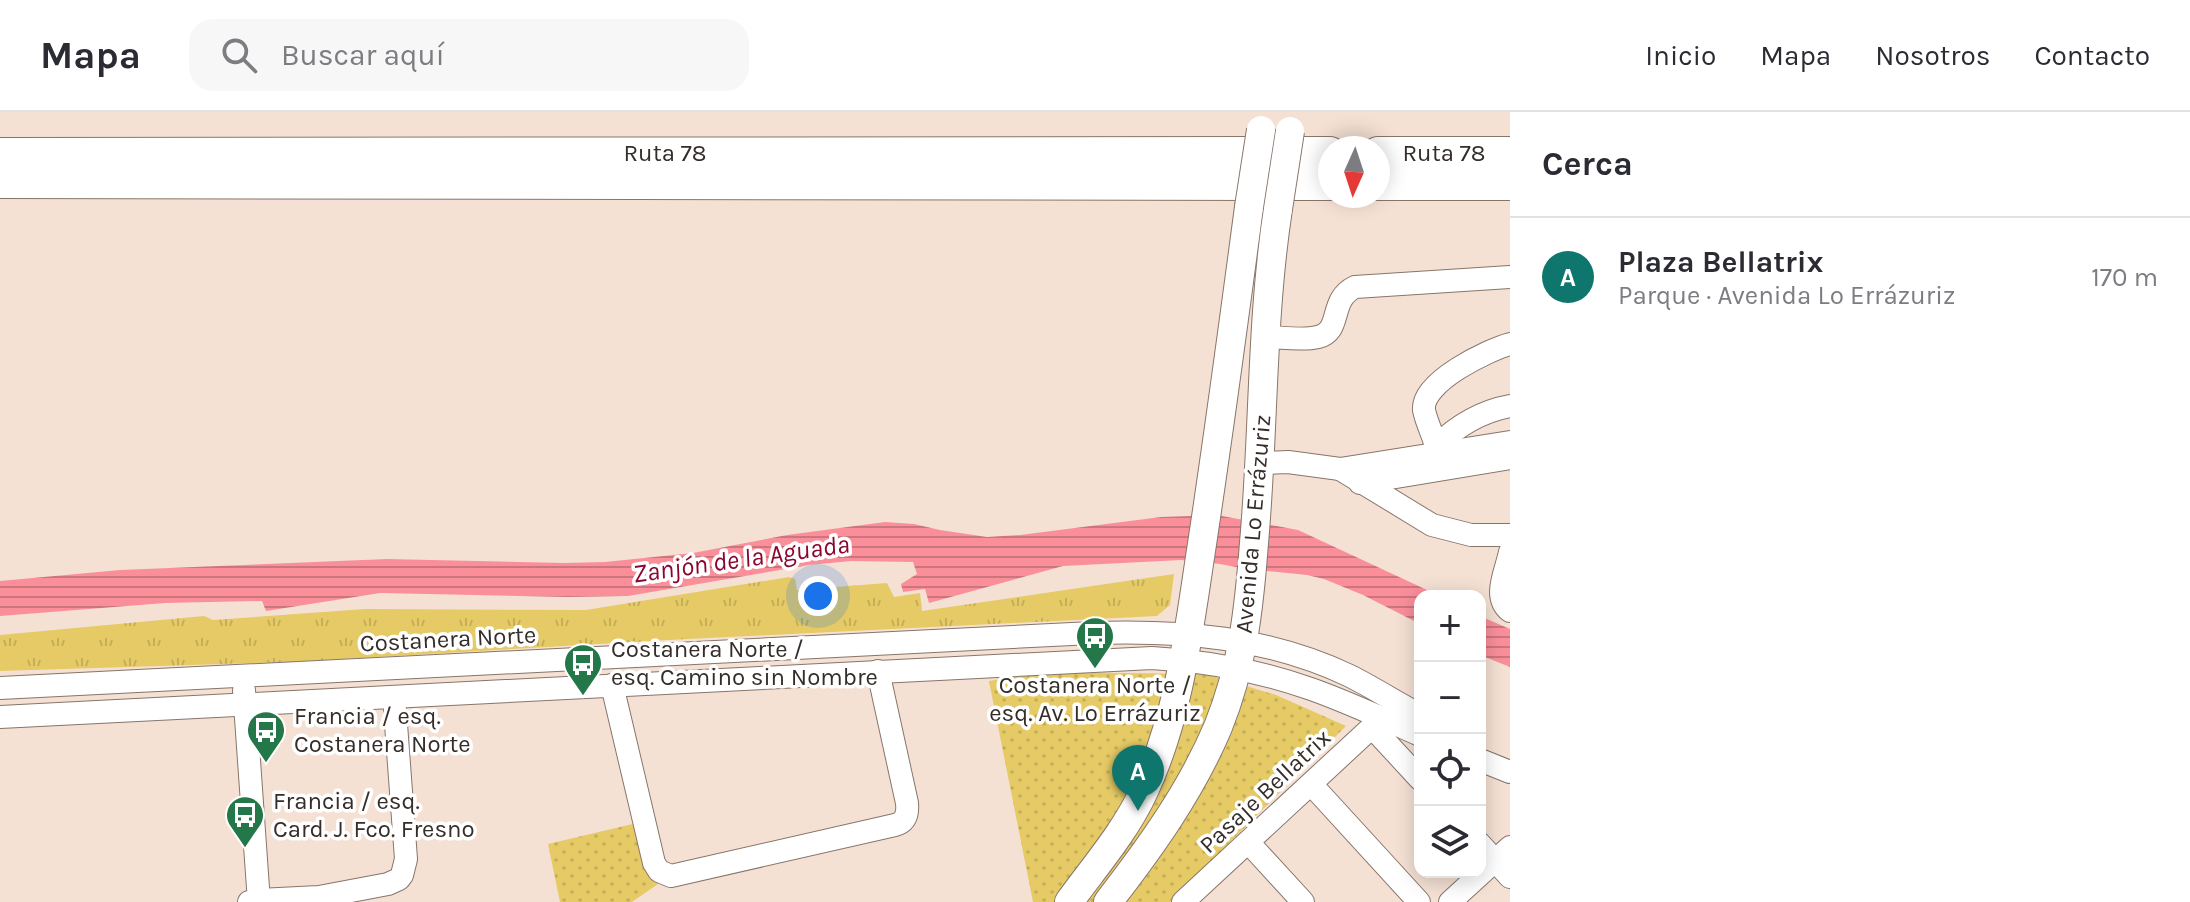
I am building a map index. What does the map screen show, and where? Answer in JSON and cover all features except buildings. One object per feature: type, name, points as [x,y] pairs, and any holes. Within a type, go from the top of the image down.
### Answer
[{"type":"highway","name":"Ruta 78","points":[[0,154],[1318,153]]},
{"type":"highway","name":"Ruta 78","points":[[1390,153],[1510,153]]},
{"type":"highway","name":"Ruta 78","points":[[0,182],[1318,184]]},
{"type":"highway","name":"Ruta 78","points":[[1390,184],[1510,184]]},
{"type":"main road","name":"Avenida Lo Errázuriz","points":[[1069,902],[1122,830],[1144,791],[1167,732],[1185,646],[1210,491],[1262,121]]},
{"type":"main road","name":"Avenida Lo Errázuriz","points":[[1108,902],[1166,822],[1199,767],[1218,725],[1240,656],[1251,586],[1261,463],[1269,270],[1291,122]]},
{"type":"street","points":[[1265,337],[1315,337],[1326,333],[1334,324],[1340,299],[1355,287],[1510,277]]},
{"type":"street","points":[[1439,456],[1424,409],[1430,394],[1460,367],[1482,354],[1510,344]]},
{"type":"street","points":[[1439,456],[1471,420],[1510,406]]},
{"type":"street","points":[[1261,463],[1288,462],[1340,469],[1439,456],[1510,442]]},
{"type":"street","points":[[1360,483],[1439,456],[1510,458]]},
{"type":"street","points":[[1340,469],[1419,518],[1445,529],[1471,535],[1510,535]]},
{"type":"street","points":[[1510,552],[1500,593],[1501,602],[1510,611]]},
{"type":"street","name":"Costanera Norte","points":[[0,688],[1092,633],[1185,646]]},
{"type":"street","points":[[0,717],[1130,658],[1185,646],[1240,656],[1375,722],[1417,734]]},
{"type":"street","points":[[1240,656],[1271,648],[1325,665],[1414,712]]},
{"type":"street","points":[[612,685],[654,863],[659,871],[671,876],[903,821],[908,811],[907,803],[878,671]]},
{"type":"street","points":[[243,677],[256,901],[338,894],[394,882],[402,875],[406,859],[394,697]]},
{"type":"street","points":[[1375,722],[1414,771]]},
{"type":"street","name":"Pasaje Bellatrix","points":[[1187,901],[1375,722]]},
{"type":"street","points":[[1486,756],[1506,771]]},
{"type":"street","points":[[1486,763],[1506,771]]},
{"type":"street","points":[[1311,784],[1419,902]]},
{"type":"street","points":[[1248,842],[1303,902]]},
{"type":"street","points":[[1450,902],[1499,857]]},
{"type":"green space","points":[[1174,574],[1170,605],[1157,616],[290,662],[0,671],[0,635],[204,616],[213,620],[365,609],[586,610],[789,577],[795,579],[797,590],[887,583],[894,597],[920,593],[922,611]]},
{"type":"green space","points":[[1043,672],[1205,674],[1276,695],[1346,726],[1170,902],[1033,902],[989,681]]},
{"type":"green space","points":[[637,823],[658,884],[632,902],[560,902],[548,844]]},
{"type":"water","name":"Zanjón de la Aguada","points":[[1222,516],[1298,530],[1427,590],[1414,590],[1414,621],[1324,579],[1181,560],[1063,566],[929,603],[925,589],[903,592],[901,584],[917,574],[913,562],[851,561],[809,565],[628,596],[380,593],[266,611],[262,601],[165,603],[0,616],[0,581],[120,570],[387,559],[605,562],[693,553],[787,535],[885,522],[987,537],[1161,517]]},
{"type":"water","points":[[1486,619],[1510,629],[1510,667],[1486,657]]},
{"type":"place","name":"Costanera Norte / esq. Av. Lo Errázuriz","points":[[1095,670]]},
{"type":"place","name":"Costanera Norte / esq. Camino sin Nombre","points":[[583,697]]},
{"type":"place","name":"Francia / esq. Costanera Norte","points":[[266,764]]},
{"type":"place","name":"Plaza Bellatrix","points":[[1138,811]]},
{"type":"place","name":"Francia / esq. Card. J. Fco. Fresno","points":[[245,849]]}]
